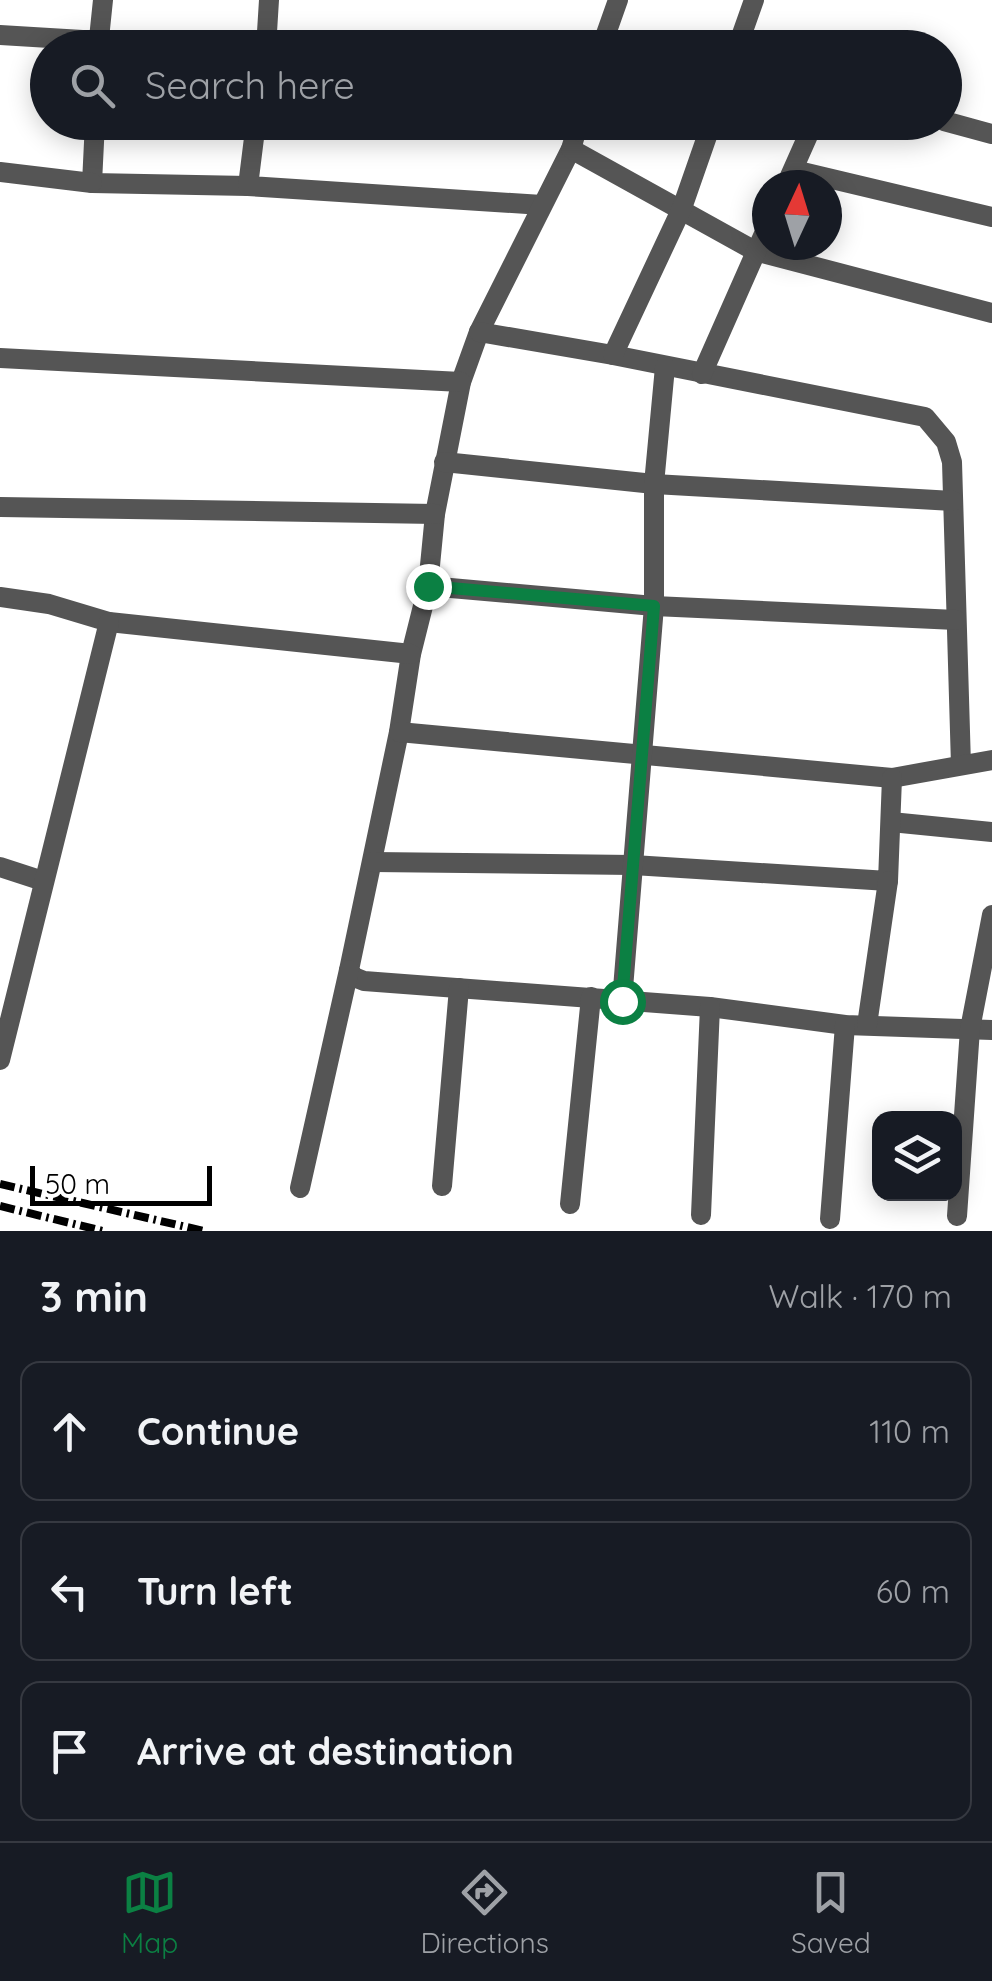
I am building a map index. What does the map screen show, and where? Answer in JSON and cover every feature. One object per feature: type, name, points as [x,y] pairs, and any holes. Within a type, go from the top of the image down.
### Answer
[{"type":"street","points":[[100,30],[103,0]]},
{"type":"street","points":[[267,30],[269,0]]},
{"type":"street","points":[[608,30],[618,0]]},
{"type":"street","points":[[744,30],[754,0]]},
{"type":"street","points":[[0,35],[30,38]]},
{"type":"street","points":[[962,126],[992,134]]},
{"type":"street","points":[[92,183],[93,140]]},
{"type":"street","points":[[248,186],[254,140]]},
{"type":"street","points":[[300,1188],[399,732],[411,654],[428,586],[435,514],[461,382],[478,332],[574,140]]},
{"type":"street","points":[[613,355],[682,208],[706,140]]},
{"type":"street","points":[[793,170],[806,140]]},
{"type":"street","points":[[571,149],[752,249]]},
{"type":"street","points":[[0,172],[92,183],[248,186],[542,205]]},
{"type":"street","points":[[842,187],[992,217]]},
{"type":"street","points":[[702,374],[752,260]]},
{"type":"street","points":[[790,260],[992,313]]},
{"type":"street","points":[[478,332],[925,417],[946,442],[952,462],[961,765]]},
{"type":"street","points":[[0,358],[461,382]]},
{"type":"street","points":[[622,1001],[644,754],[654,606],[654,484],[665,368]]},
{"type":"street","points":[[444,462],[654,484],[952,501]]},
{"type":"street","points":[[0,506],[435,514]]},
{"type":"street","points":[[428,586],[654,606],[956,620]]},
{"type":"street","points":[[0,597],[49,604],[109,622],[411,654]]},
{"type":"street","points":[[0,1060],[109,622]]},
{"type":"street","points":[[399,732],[892,778],[992,760]]},
{"type":"street","points":[[867,1025],[888,881],[892,778]]},
{"type":"street","points":[[890,822],[992,832]]},
{"type":"street","points":[[372,862],[634,865],[888,881]]},
{"type":"street","points":[[0,867],[43,881]]},
{"type":"street","points":[[956,1216],[970,1030],[992,915]]},
{"type":"street","points":[[349,970],[354,978],[364,982],[710,1007],[845,1025],[992,1030]]},
{"type":"street","points":[[442,1186],[459,988]]},
{"type":"street","points":[[570,1204],[590,997]]},
{"type":"street","points":[[700,1215],[710,1007]]},
{"type":"street","points":[[830,1218],[845,1025]]},
{"type":"railway","points":[[0,1184],[204,1231]]},
{"type":"railway","points":[[0,1206],[103,1231]]},
{"type":"route","points":[[428,586],[654,606],[622,1001]]}]
